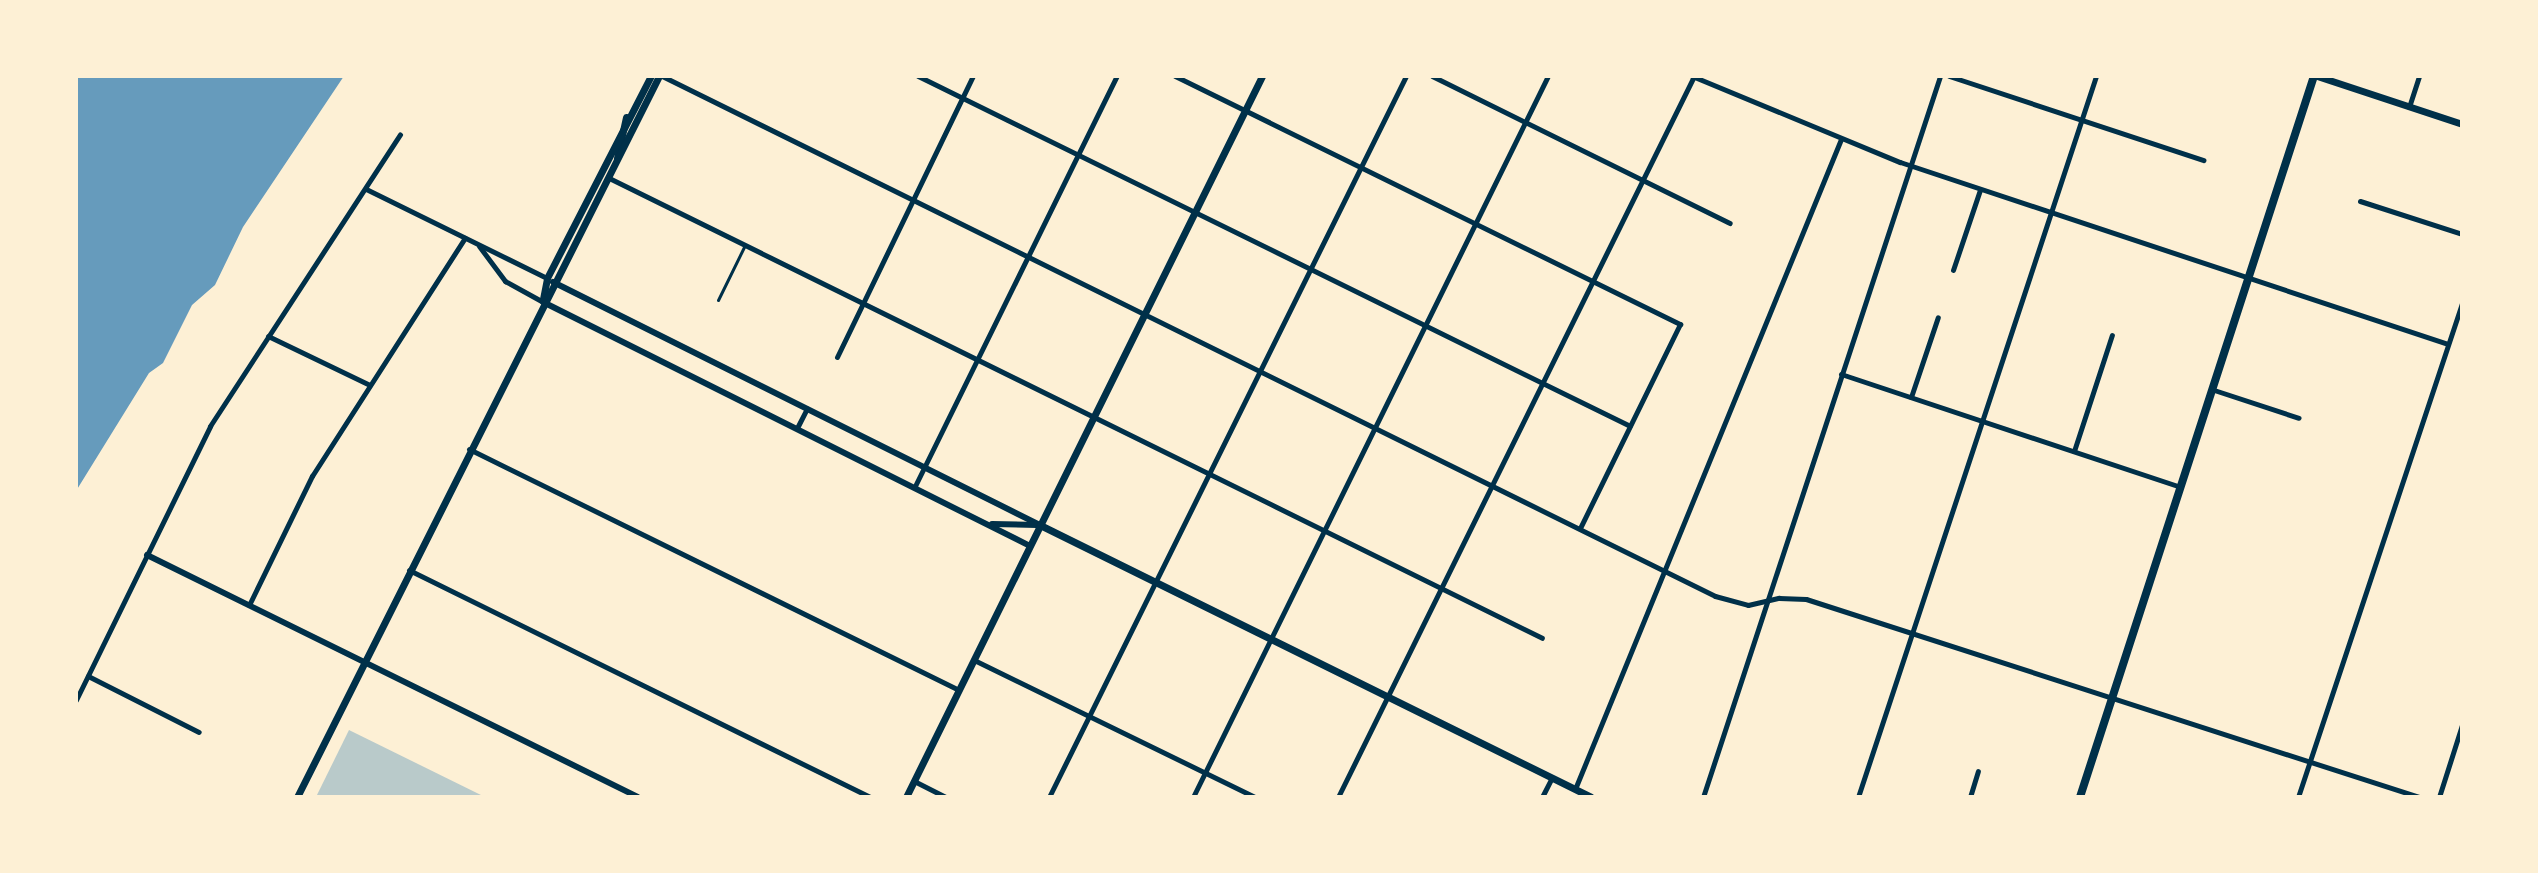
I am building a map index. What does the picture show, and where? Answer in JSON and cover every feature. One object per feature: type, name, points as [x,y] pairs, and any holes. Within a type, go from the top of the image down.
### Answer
[{"type":"main road","points":[[543,302],[547,278],[626,116],[651,76]]},
{"type":"main road","points":[[297,797],[543,302],[557,284],[660,76]]},
{"type":"main road","points":[[906,797],[1262,76]]},
{"type":"main road","points":[[2080,797],[2315,76],[2462,124]]},
{"type":"main road","points":[[618,160],[626,116]]},
{"type":"main road","points":[[1040,525],[1591,797]]},
{"type":"street","points":[[660,76],[1732,602],[1806,599],[2419,797]]},
{"type":"street","points":[[918,76],[1630,426]]},
{"type":"street","points":[[837,357],[973,76]]},
{"type":"street","points":[[915,486],[1117,76]]},
{"type":"street","points":[[1175,76],[1680,324],[1580,528]]},
{"type":"street","points":[[1049,797],[1406,76]]},
{"type":"street","points":[[1432,76],[1730,223]]},
{"type":"street","points":[[1193,797],[1548,76]]},
{"type":"street","points":[[1338,797],[1693,76],[1910,166],[2448,344]]},
{"type":"street","points":[[1703,797],[1940,76]]},
{"type":"street","points":[[1949,76],[2203,160]]},
{"type":"street","points":[[1858,797],[2096,76]]},
{"type":"street","points":[[2409,107],[2419,76]]},
{"type":"street","points":[[76,700],[210,426],[400,135]]},
{"type":"street","points":[[1575,789],[1841,139]]},
{"type":"street","points":[[609,178],[1542,638]]},
{"type":"street","points":[[366,189],[1040,525]]},
{"type":"street","points":[[1953,270],[1980,190]]},
{"type":"street","points":[[2360,201],[2462,234]]},
{"type":"street","points":[[249,605],[312,476],[465,238]]},
{"type":"street","points":[[478,245],[505,281],[543,302],[1030,546]]},
{"type":"street","points":[[2298,797],[2462,303]]},
{"type":"street","points":[[1911,397],[1938,317]]},
{"type":"street","points":[[2074,451],[2112,335]]},
{"type":"street","points":[[268,336],[370,385]]},
{"type":"street","points":[[1841,374],[2182,487]]},
{"type":"street","points":[[2214,390],[2299,418]]},
{"type":"street","points":[[797,428],[807,408]]},
{"type":"street","points":[[469,449],[959,690]]},
{"type":"street","points":[[990,524],[1040,525]]},
{"type":"street","points":[[147,555],[638,797]]},
{"type":"street","points":[[409,570],[870,797]]},
{"type":"street","points":[[974,660],[1255,797]]},
{"type":"street","points":[[88,676],[199,732]]},
{"type":"street","points":[[2439,797],[2462,725]]},
{"type":"street","points":[[1970,797],[1978,771]]},
{"type":"street","points":[[1542,797],[1552,777]]},
{"type":"street","points":[[914,781],[946,797]]},
{"type":"lane","points":[[718,300],[746,244]]},
{"type":"shaded area","points":[[349,730],[485,797],[316,797]]},
{"type":"water","points":[[76,76],[344,76],[243,227],[215,285],[192,305],[163,363],[149,373],[76,491]]}]
